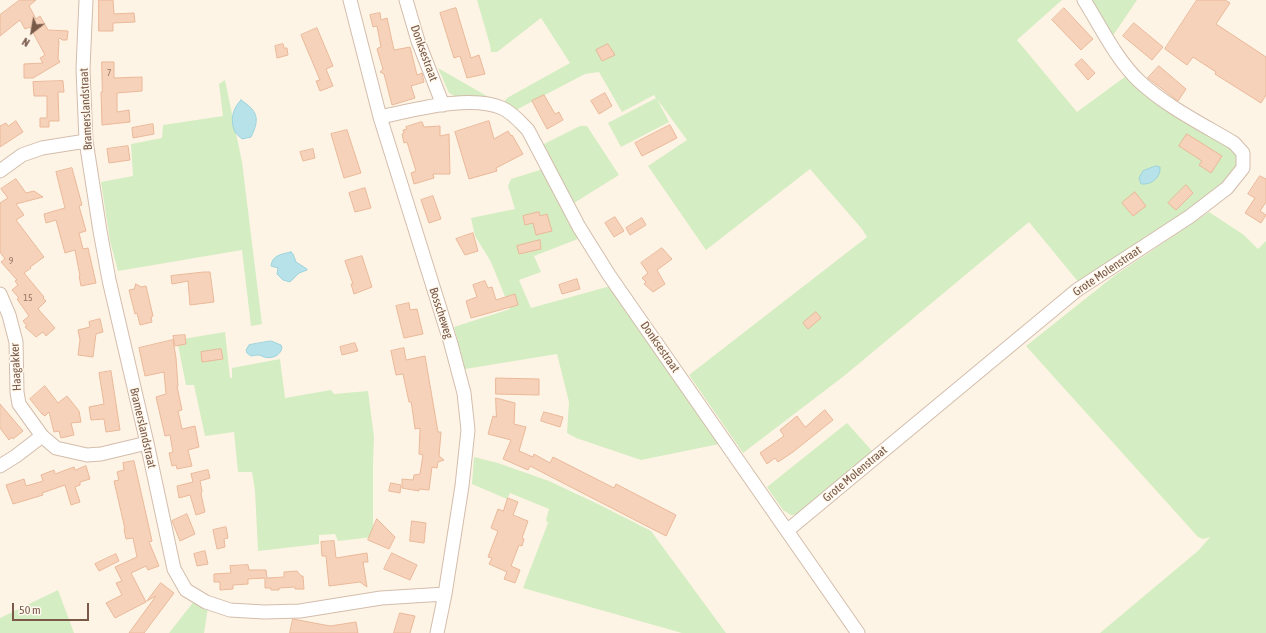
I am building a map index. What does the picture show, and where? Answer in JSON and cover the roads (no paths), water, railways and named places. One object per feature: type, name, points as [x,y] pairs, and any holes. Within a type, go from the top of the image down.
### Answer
[{"type":"street","name":"Bramerslandstraat","points":[[86,0],[83,69],[86,140],[100,231],[109,280],[147,443],[174,569],[186,590],[206,602],[230,610],[271,612],[300,611],[382,598],[445,594]]},
{"type":"street","name":"Bosscheweg","points":[[350,0],[380,117],[451,344],[464,393],[468,430],[462,486],[445,594],[437,633]]},
{"type":"street","name":"Donksestraat","points":[[406,0],[418,41],[443,105]]},
{"type":"street","name":"Grote Molenstraat","points":[[788,530],[1077,290],[1189,217],[1227,188],[1243,168],[1243,153],[1234,143],[1161,99],[1139,81],[1121,61],[1084,0]]},
{"type":"street","name":"Donksestraat","points":[[380,117],[443,105],[475,102],[503,108],[516,117],[528,130],[579,227],[609,275],[788,530],[858,633]]},
{"type":"street","points":[[0,171],[22,155],[42,148],[86,140]]},
{"type":"street","name":"Haagakker","points":[[0,294],[4,319],[16,342],[17,392],[19,404],[42,436],[56,448],[87,455],[101,454],[147,443]]},
{"type":"street","points":[[0,466],[42,436]]},
{"type":"water","points":[[241,100],[251,108],[256,116],[256,125],[251,137],[242,139],[233,128],[232,119],[234,111]]},
{"type":"water","points":[[1156,166],[1160,167],[1160,171],[1155,180],[1141,184],[1139,178],[1143,171]]},
{"type":"water","points":[[291,252],[296,262],[307,270],[299,273],[290,282],[283,280],[277,274],[278,268],[271,266],[275,257]]},
{"type":"water","points":[[271,341],[281,345],[282,348],[281,351],[275,356],[270,358],[259,355],[251,356],[247,353],[246,350],[249,345]]}]
